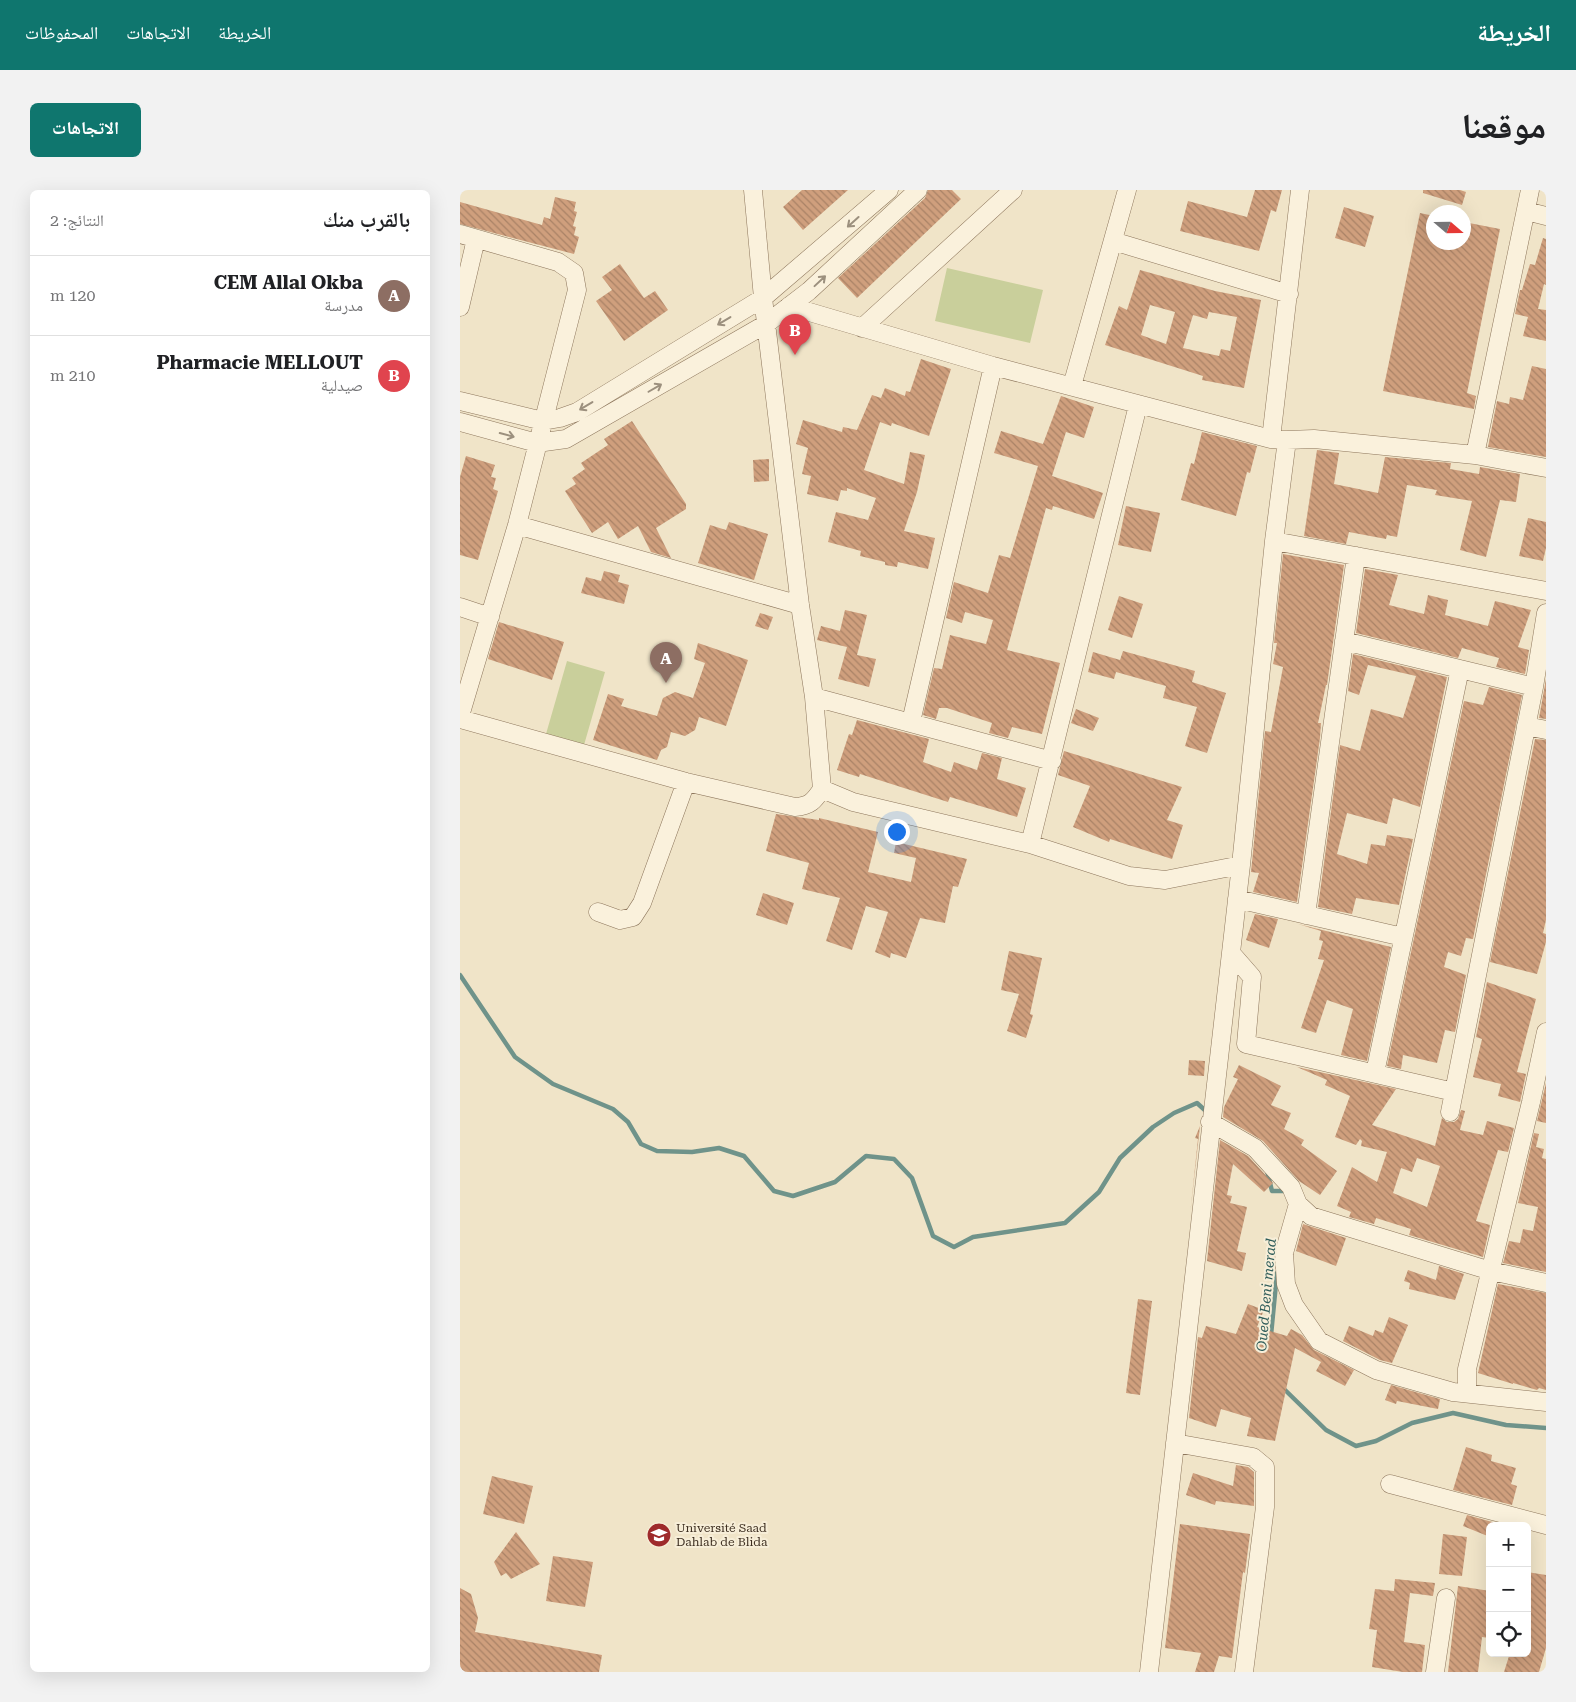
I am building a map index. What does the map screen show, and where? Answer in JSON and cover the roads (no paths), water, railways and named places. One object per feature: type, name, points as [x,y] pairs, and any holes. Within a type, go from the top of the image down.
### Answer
[{"type":"street","points":[[460,307],[468,236],[558,262],[574,273],[577,290],[517,525],[460,718],[686,782],[795,807],[806,806],[813,802],[822,789],[814,697],[800,606],[762,298],[753,190]]},
{"type":"street","points":[[460,401],[543,421],[577,412],[762,298],[889,190]]},
{"type":"street","points":[[460,422],[537,443],[566,439],[766,324],[809,291],[918,190]]},
{"type":"street","points":[[862,328],[1013,190]]},
{"type":"street","points":[[1072,386],[1127,190]]},
{"type":"street","points":[[1148,1672],[1241,865],[1274,541],[1289,294],[1300,190]]},
{"type":"street","points":[[1475,455],[1480,420],[1530,190]]},
{"type":"street","points":[[1526,211],[1546,216]]},
{"type":"street","points":[[1113,241],[1289,294]]},
{"type":"street","points":[[789,306],[993,366],[1279,440],[1314,438],[1475,455],[1546,468]]},
{"type":"street","points":[[911,722],[993,366]]},
{"type":"street","points":[[1030,844],[1138,405]]},
{"type":"street","points":[[517,525],[800,606]]},
{"type":"street","points":[[1274,541],[1546,591]]},
{"type":"street","points":[[1306,915],[1356,556]]},
{"type":"street","points":[[460,607],[490,617]]},
{"type":"street","points":[[1450,1112],[1534,687],[1546,613]]},
{"type":"street","points":[[1344,641],[1534,687]]},
{"type":"street","points":[[1375,1073],[1460,669]]},
{"type":"street","points":[[814,697],[1052,760]]},
{"type":"street","points":[[1526,726],[1546,730]]},
{"type":"street","points":[[598,912],[620,920],[633,917],[642,904],[686,782]]},
{"type":"street","points":[[822,789],[854,802],[1030,844],[1129,876],[1165,880],[1241,865]]},
{"type":"street","points":[[1237,899],[1403,937]]},
{"type":"street","points":[[1231,953],[1252,976],[1246,1044],[1454,1092]]},
{"type":"street","points":[[1467,1393],[1467,1369],[1546,1032]]},
{"type":"street","points":[[1210,1122],[1255,1148],[1291,1187],[1298,1204],[1310,1216],[1491,1271],[1546,1283]]},
{"type":"street","points":[[1298,1204],[1284,1253],[1286,1284],[1294,1305],[1319,1341],[1376,1370],[1453,1392],[1546,1402]]},
{"type":"street","points":[[1175,1443],[1253,1457],[1265,1467],[1265,1507],[1244,1672]]},
{"type":"street","points":[[1390,1484],[1546,1525]]},
{"type":"street","points":[[1435,1672],[1446,1598]]},
{"type":"waterway","name":"Oued Beni merad","points":[[460,975],[515,1057],[553,1084],[613,1109],[628,1122],[641,1144],[657,1151],[692,1152],[719,1148],[744,1156],[774,1191],[793,1196],[835,1182],[866,1156],[894,1159],[912,1178],[933,1236],[954,1247],[973,1237],[1065,1223],[1099,1192],[1120,1158],[1153,1127],[1174,1113],[1197,1103],[1208,1113]]},
{"type":"waterway","name":"Oued Beni merad","points":[[1267,1171],[1272,1191],[1287,1191]]},
{"type":"waterway","name":"Oued Beni merad","points":[[1271,1335],[1277,1273]]},
{"type":"waterway","name":"Oued Beni merad","points":[[1283,1388],[1326,1430],[1356,1446],[1376,1441],[1412,1423],[1453,1413],[1506,1425],[1546,1428]]},
{"type":"place","name":"Pharmacie MELLOUT","points":[[795,355]]},
{"type":"place","name":"CEM Allal Okba","points":[[666,683]]},
{"type":"place","name":"Université Saad Dahlab de Blida","points":[[659,1535]]}]
